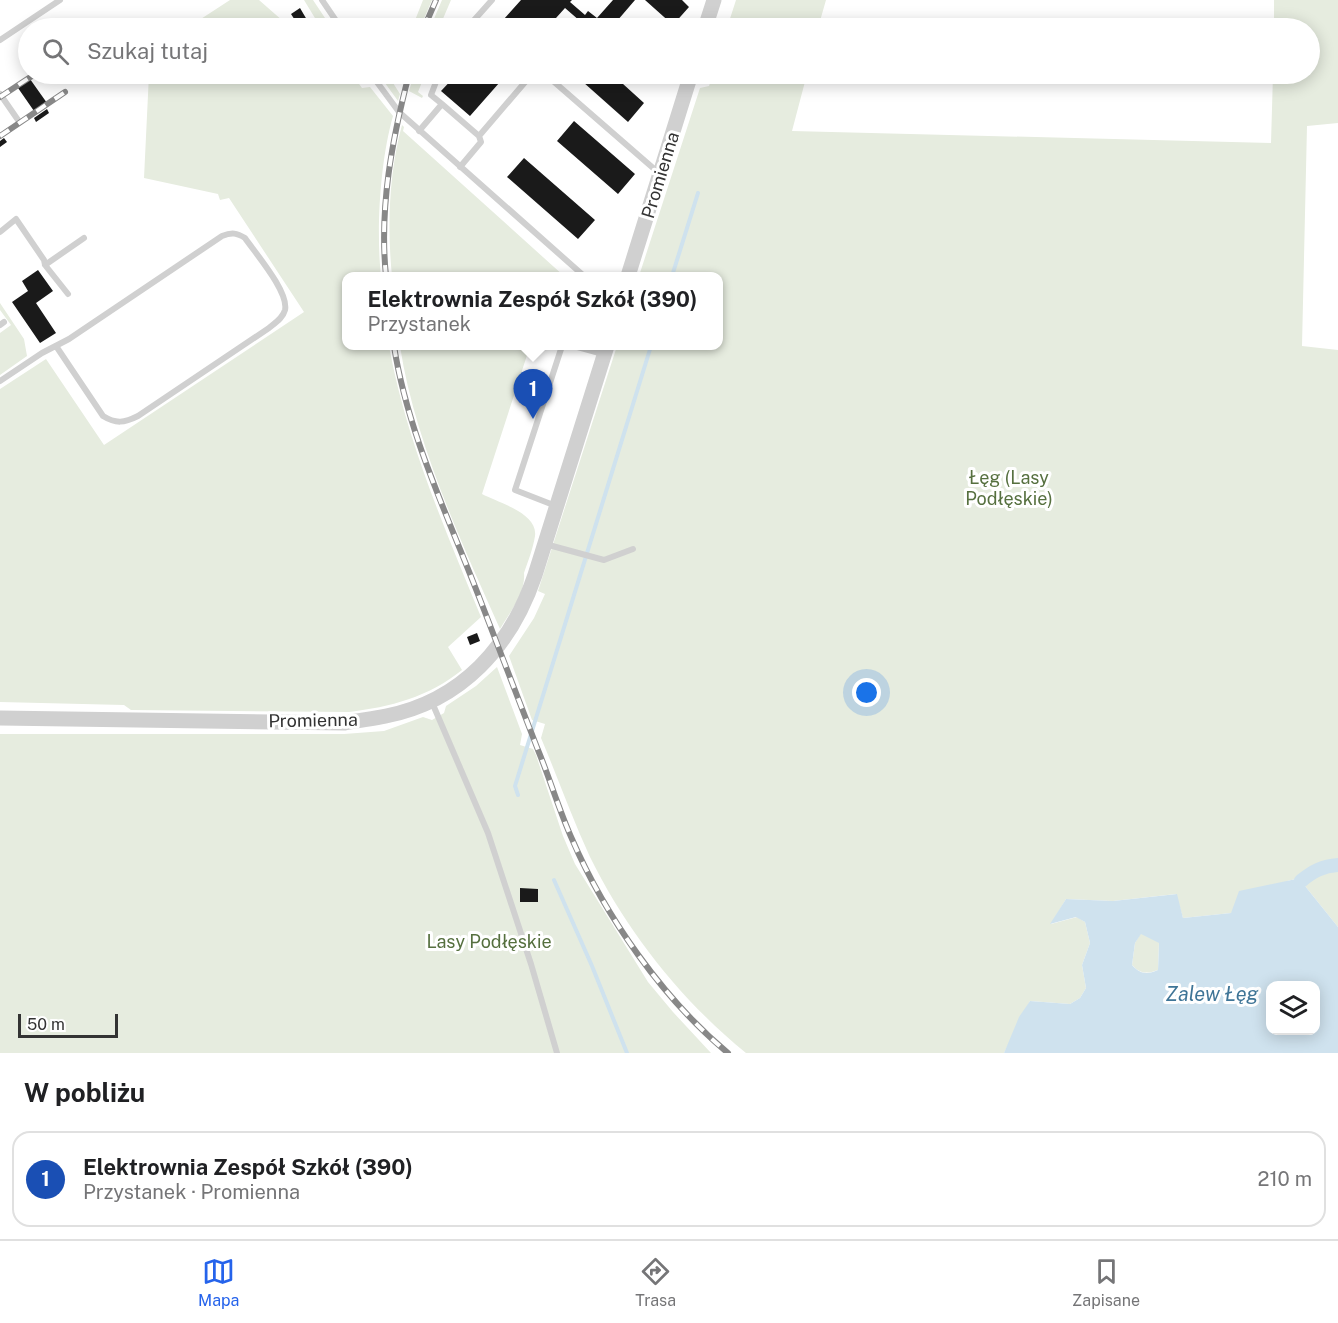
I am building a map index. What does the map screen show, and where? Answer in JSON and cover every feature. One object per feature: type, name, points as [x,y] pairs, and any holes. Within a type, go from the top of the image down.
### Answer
[{"type":"street","points":[[708,18],[714,0]]},
{"type":"street","name":"Promienna","points":[[629,272],[689,84]]},
{"type":"street","name":"Promienna","points":[[0,718],[345,723],[387,716],[431,700],[469,676],[486,661],[506,637],[529,593],[605,350]]},
{"type":"lane","points":[[33,18],[60,0]]},
{"type":"lane","points":[[322,0],[334,18]]},
{"type":"lane","points":[[476,18],[492,0]]},
{"type":"lane","points":[[0,40],[18,28]]},
{"type":"lane","points":[[378,84],[399,112],[419,131],[579,272]]},
{"type":"lane","points":[[435,84],[431,95],[479,136],[480,142],[460,167]]},
{"type":"lane","points":[[479,136],[523,84]]},
{"type":"lane","points":[[556,84],[660,174]]},
{"type":"lane","points":[[0,94],[18,120]]},
{"type":"lane","points":[[419,131],[442,104]]},
{"type":"lane","points":[[0,232],[16,219],[44,260],[45,265],[68,294]]},
{"type":"lane","points":[[0,381],[222,236],[230,233],[238,233],[245,238],[282,291],[285,302],[285,310],[280,319],[269,328],[126,422],[112,422],[103,416],[56,346]]},
{"type":"lane","points":[[45,265],[84,238]]},
{"type":"lane","points":[[557,506],[515,490],[560,350]]},
{"type":"lane","points":[[545,544],[604,560],[633,549]]},
{"type":"lane","points":[[431,700],[488,833],[531,964],[557,1053]]},
{"type":"green space","points":[[230,0],[259,0],[280,18],[202,18]]},
{"type":"green space","points":[[304,0],[313,0],[325,18],[315,18]]},
{"type":"green space","points":[[423,0],[432,0],[424,18],[416,18]]},
{"type":"green space","points":[[442,0],[451,0],[443,18],[434,18]]},
{"type":"green space","points":[[736,0],[826,0],[821,18],[730,18]]},
{"type":"green space","name":"Łęg (Lasy Podłęskie)","points":[[1274,0],[1338,0],[1338,123],[1307,126],[1302,346],[1338,350],[1338,927],[1301,881],[1296,879],[1287,881],[1231,913],[1183,918],[1176,894],[1113,901],[1066,899],[1051,924],[1077,917],[1085,922],[1090,943],[1082,965],[1086,988],[1080,998],[1070,1004],[1030,1001],[1004,1053],[746,1053],[699,1011],[638,938],[621,912],[583,842],[541,738],[545,724],[532,720],[509,656],[534,618],[545,594],[538,591],[616,350],[723,350],[723,272],[640,272],[700,88],[710,84],[804,84],[792,131],[1271,143],[1273,84],[1320,84],[1320,18],[1274,18]]},
{"type":"green space","points":[[149,84],[359,84],[362,88],[370,87],[393,116],[385,154],[380,196],[381,272],[342,272],[342,350],[390,350],[405,416],[416,450],[481,617],[448,647],[462,670],[436,687],[394,704],[349,712],[131,710],[124,705],[0,702],[0,389],[46,359],[104,445],[304,312],[229,198],[220,200],[218,194],[144,178]]},
{"type":"green space","points":[[386,84],[394,84],[400,94],[398,101]]},
{"type":"green space","points":[[411,84],[421,84],[418,92],[423,96],[422,98],[409,91]]},
{"type":"green space","points":[[402,125],[403,131],[560,272],[392,272],[390,200]]},
{"type":"green space","points":[[0,303],[24,339],[27,356],[0,375],[0,333],[11,325],[0,310]]},
{"type":"green space","points":[[401,350],[529,350],[482,494],[524,515],[534,528],[534,541],[522,588],[500,629],[441,490],[416,417]]},
{"type":"green space","name":"Lasy Podłęskie","points":[[497,667],[522,734],[520,745],[533,749],[536,755],[563,836],[575,864],[648,982],[711,1053],[0,1053],[0,734],[344,734],[384,731],[423,717],[432,720],[444,713],[446,706],[476,686]]},
{"type":"green space","points":[[1141,933],[1159,942],[1158,970],[1144,972],[1132,965],[1135,943]]},
{"type":"water","name":"Zalew Łęg","points":[[1296,879],[1301,881],[1338,927],[1338,1053],[1004,1053],[1019,1017],[1030,1001],[1070,1004],[1080,998],[1086,988],[1082,965],[1090,943],[1085,922],[1076,917],[1050,924],[1066,899],[1113,901],[1177,894],[1183,918],[1231,913],[1239,891]],"holes":[[[1141,934],[1159,943],[1158,970],[1144,973],[1132,965],[1135,943]]]},
{"type":"building","points":[[521,0],[572,0],[570,2],[585,15],[588,11],[597,18],[576,18],[565,8],[556,18],[505,18]]},
{"type":"building","points":[[613,0],[635,0],[620,18],[597,18]]},
{"type":"building","points":[[645,0],[682,0],[689,7],[679,18],[665,18]]},
{"type":"building","points":[[300,8],[306,18],[294,18],[291,14]]},
{"type":"building","points":[[23,84],[34,84],[47,103],[34,111],[18,88]]},
{"type":"building","points":[[448,84],[498,84],[470,116],[441,91]]},
{"type":"building","points":[[585,84],[623,84],[644,103],[628,122]]},
{"type":"building","points":[[47,109],[49,113],[36,122],[34,118]]},
{"type":"building","points":[[574,121],[635,174],[618,194],[557,141]]},
{"type":"building","points":[[4,138],[7,142],[0,147],[0,141]]},
{"type":"building","points":[[524,158],[595,220],[578,239],[507,177]]},
{"type":"building","points":[[38,270],[53,291],[36,303],[56,333],[40,343],[12,302],[28,291],[22,281]]},
{"type":"building","points":[[477,633],[480,641],[470,645],[467,637]]},
{"type":"building","points":[[520,888],[538,889],[538,902],[520,902]]},
{"type":"waterway","points":[[673,272],[698,193]]},
{"type":"waterway","points":[[518,795],[515,786],[650,350]]},
{"type":"waterway","points":[[1301,881],[1318,870],[1338,865]]},
{"type":"waterway","points":[[554,880],[627,1053]]},
{"type":"railway","points":[[428,18],[436,0]]},
{"type":"railway","points":[[0,97],[20,84]]},
{"type":"railway","points":[[386,272],[384,225],[388,174],[407,84]]},
{"type":"railway","points":[[0,136],[65,92]]},
{"type":"railway","points":[[395,350],[400,379],[419,444],[572,839],[601,897],[638,955],[681,1008],[728,1053]]},
{"type":"place","name":"Elektrownia Zespół Szkół (390)","points":[[533,419]]}]
